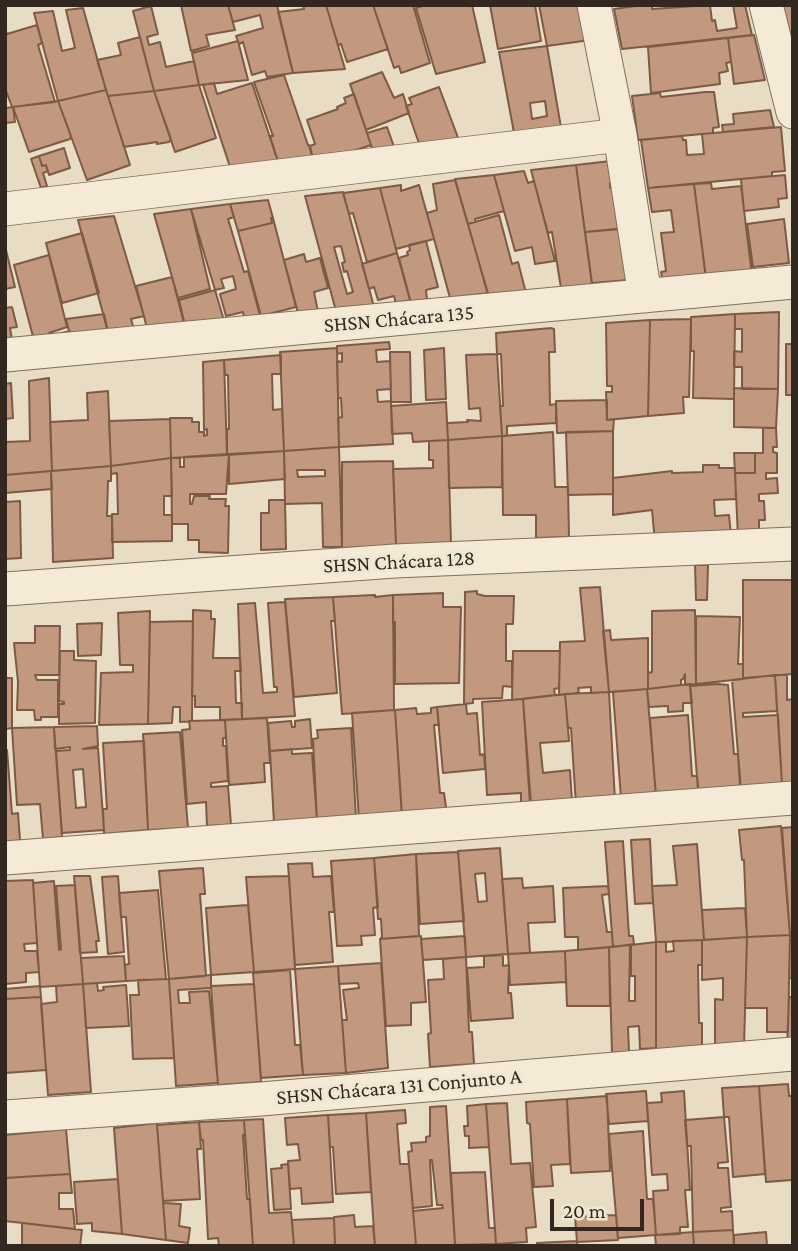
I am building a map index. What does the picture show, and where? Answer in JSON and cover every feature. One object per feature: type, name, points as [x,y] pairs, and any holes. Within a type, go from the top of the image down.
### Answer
[{"type":"street","points":[[594,5],[620,135],[645,296]]},
{"type":"street","points":[[766,5],[787,66],[793,112]]},
{"type":"street","points":[[5,209],[620,135]]},
{"type":"street","name":"SHSN Chácara 135","points":[[5,355],[793,282]]},
{"type":"street","name":"SHSN Chácara 128","points":[[5,589],[395,561],[793,544]]},
{"type":"street","points":[[5,858],[793,798]]},
{"type":"street","name":"SHSN Chácara 131 Conjunto A","points":[[5,1117],[275,1098],[793,1054]]},
{"type":"building","points":[[181,5],[228,5],[235,30],[206,35],[209,46],[191,51]]},
{"type":"building","points":[[228,5],[277,5],[293,73],[267,77],[265,71],[252,75],[243,42],[239,44],[236,36],[263,28],[260,15],[233,22]]},
{"type":"building","points":[[303,5],[326,5],[345,69],[293,73],[278,12],[304,9]]},
{"type":"building","points":[[326,5],[373,5],[388,49],[347,62],[341,44],[338,45]]},
{"type":"building","points":[[373,5],[413,5],[430,63],[401,73],[399,66],[394,68]]},
{"type":"building","points":[[426,5],[472,5],[485,62],[436,74],[416,8]]},
{"type":"building","points":[[490,5],[535,5],[541,41],[498,49]]},
{"type":"building","points":[[539,5],[584,5],[590,40],[547,46]]},
{"type":"building","points":[[652,5],[652,9],[710,5],[712,21],[715,20],[717,31],[737,28],[733,5],[745,5],[752,35],[622,49],[614,9]]},
{"type":"building","points":[[782,5],[793,5],[793,48]]},
{"type":"building","points":[[151,6],[158,34],[147,37],[149,45],[160,42],[166,67],[194,61],[199,85],[154,91],[133,11]]},
{"type":"building","points":[[83,8],[106,90],[58,101],[34,13],[53,11],[62,51],[75,48],[66,10]]},
{"type":"building","points":[[37,25],[42,43],[38,45],[55,102],[12,107],[5,88],[5,29],[7,34]]},
{"type":"building","points":[[754,35],[765,80],[734,84],[728,38]]},
{"type":"building","points":[[140,37],[154,91],[108,96],[97,60],[121,55],[118,43]]},
{"type":"building","points":[[728,38],[731,62],[726,63],[728,71],[719,73],[720,84],[651,93],[648,47]]},
{"type":"building","points":[[238,41],[248,80],[199,85],[192,53]]},
{"type":"building","points":[[547,46],[563,139],[517,149],[499,52]],"holes":[[[545,101],[547,116],[532,119],[530,103]]]},
{"type":"building","points":[[382,72],[394,98],[403,94],[409,113],[366,130],[350,84]]},
{"type":"building","points":[[284,75],[315,167],[281,171],[270,136],[273,136],[254,82]]},
{"type":"building","points":[[214,83],[217,94],[252,83],[281,171],[233,176],[203,85]]},
{"type":"building","points":[[199,85],[216,138],[175,152],[154,91]]},
{"type":"building","points":[[439,87],[463,151],[423,155],[406,106],[412,104],[409,98]]},
{"type":"building","points":[[106,90],[130,165],[87,180],[58,101]]},
{"type":"building","points":[[154,91],[171,139],[169,142],[124,147],[108,96]]},
{"type":"building","points":[[714,92],[719,127],[713,128],[713,133],[638,140],[632,96],[660,93],[661,97]]},
{"type":"building","points":[[354,94],[371,145],[314,164],[310,146],[315,144],[307,120],[338,109],[337,107],[346,103],[344,98]]},
{"type":"building","points":[[58,101],[70,139],[29,152],[13,107]]},
{"type":"building","points":[[13,107],[15,122],[5,123],[5,108]]},
{"type":"building","points":[[770,110],[774,127],[723,132],[722,125],[734,124],[733,114]]},
{"type":"building","points":[[387,127],[398,158],[376,160],[367,133]]},
{"type":"building","points":[[781,127],[785,171],[772,172],[772,176],[648,188],[641,140],[682,136],[683,140],[686,140],[687,155],[704,154],[702,134]]},
{"type":"building","points":[[64,148],[70,168],[49,175],[39,156]]},
{"type":"building","points":[[39,156],[42,166],[46,165],[48,171],[43,173],[47,186],[41,188],[31,159]]},
{"type":"building","points":[[619,160],[621,182],[610,183],[610,188],[621,187],[621,229],[585,232],[576,165]]},
{"type":"building","points":[[576,165],[592,285],[561,288],[552,232],[548,233],[531,170]]},
{"type":"building","points":[[524,171],[528,183],[534,181],[555,261],[535,264],[532,247],[515,251],[494,175]]},
{"type":"building","points":[[494,175],[504,211],[475,219],[475,222],[468,224],[455,179]]},
{"type":"building","points":[[785,175],[787,198],[778,199],[779,207],[744,211],[741,179]]},
{"type":"building","points":[[455,180],[488,293],[450,298],[427,213],[437,210],[433,184]]},
{"type":"building","points":[[711,183],[712,189],[741,186],[752,275],[706,279],[694,184]]},
{"type":"building","points":[[694,184],[706,278],[663,283],[661,272],[666,271],[661,233],[674,232],[671,210],[652,212],[648,188]]},
{"type":"building","points":[[401,185],[401,191],[419,185],[434,239],[396,249],[380,188]]},
{"type":"building","points":[[380,188],[397,253],[367,262],[353,213],[349,214],[343,193]]},
{"type":"building","points":[[343,192],[374,307],[336,311],[305,196]],"holes":[[[341,246],[345,262],[342,263],[344,272],[347,271],[353,292],[347,294],[334,247]]]},
{"type":"building","points":[[268,200],[272,223],[238,231],[230,204]]},
{"type":"building","points":[[230,204],[234,217],[228,219],[244,272],[248,271],[261,319],[245,321],[243,312],[226,316],[220,294],[236,289],[233,276],[221,279],[224,288],[215,290],[191,209]]},
{"type":"building","points":[[191,209],[210,289],[178,298],[154,214]]},
{"type":"building","points":[[499,215],[512,264],[518,262],[524,292],[488,295],[468,224]]},
{"type":"building","points":[[114,216],[144,316],[131,319],[135,333],[109,336],[78,220]]},
{"type":"building","points":[[271,218],[296,307],[261,316],[238,231],[272,223]]},
{"type":"building","points":[[784,219],[789,263],[753,267],[747,224]]},
{"type":"building","points":[[625,228],[629,280],[592,283],[585,232]]},
{"type":"building","points":[[82,233],[99,293],[62,303],[46,243]]},
{"type":"building","points":[[426,241],[438,287],[426,290],[427,299],[411,303],[399,258],[408,255],[409,245]]},
{"type":"building","points":[[5,246],[15,287],[5,289]]},
{"type":"building","points":[[397,253],[410,300],[396,304],[394,296],[378,300],[374,287],[369,289],[362,264]]},
{"type":"building","points":[[304,254],[306,262],[320,258],[328,288],[314,292],[318,312],[298,313],[284,260]]},
{"type":"building","points":[[49,255],[67,327],[49,333],[50,336],[70,331],[71,339],[35,344],[14,265]]},
{"type":"building","points":[[172,277],[185,327],[148,332],[136,286]]},
{"type":"building","points":[[215,290],[225,324],[186,330],[179,300]]},
{"type":"building","points":[[12,307],[17,327],[10,328],[13,345],[5,346],[5,308]]},
{"type":"building","points":[[779,312],[778,389],[742,389],[742,367],[734,367],[734,351],[742,352],[742,329],[735,329],[735,314]]},
{"type":"building","points":[[104,314],[109,336],[71,339],[66,319]]},
{"type":"building","points":[[735,314],[734,399],[693,398],[694,351],[691,351],[691,317]]},
{"type":"building","points":[[691,319],[689,397],[683,397],[684,413],[648,416],[650,320]]},
{"type":"building","points":[[650,320],[648,416],[607,420],[606,392],[612,392],[612,386],[607,386],[606,323]]},
{"type":"building","points":[[554,329],[555,352],[549,352],[550,405],[556,404],[556,423],[507,426],[507,436],[502,436],[501,354],[497,354],[496,333]]},
{"type":"building","points":[[389,342],[390,349],[376,350],[377,362],[390,361],[391,389],[377,390],[378,402],[391,401],[393,444],[339,447],[338,418],[342,417],[341,398],[338,398],[337,361],[342,362],[342,353],[337,354],[337,346]]},
{"type":"building","points":[[786,344],[793,344],[793,395],[786,395]]},
{"type":"building","points":[[337,348],[339,447],[284,451],[280,352]]},
{"type":"building","points":[[444,348],[446,399],[426,400],[424,350]]},
{"type":"building","points":[[390,352],[410,352],[411,402],[391,402]]},
{"type":"building","points":[[497,354],[502,436],[448,440],[447,423],[481,421],[480,408],[469,409],[466,355]]},
{"type":"building","points":[[281,355],[281,374],[272,374],[273,410],[282,409],[284,451],[227,455],[228,375],[225,375],[224,360]]},
{"type":"building","points":[[224,360],[227,455],[171,458],[170,418],[192,418],[192,422],[199,422],[199,432],[207,435],[207,429],[204,430],[203,362]]},
{"type":"building","points":[[49,378],[52,471],[5,475],[5,442],[30,441],[29,381]]},
{"type":"building","points":[[11,383],[13,418],[5,419],[5,384]]},
{"type":"building","points":[[734,388],[778,389],[776,428],[734,427]]},
{"type":"building","points":[[108,391],[111,466],[52,471],[50,422],[88,420],[87,393]]},
{"type":"building","points":[[607,400],[607,420],[614,419],[613,431],[557,433],[556,401]]},
{"type":"building","points":[[446,402],[448,440],[413,442],[412,433],[392,434],[391,406]]},
{"type":"building","points":[[170,419],[171,458],[111,466],[109,421]]},
{"type":"building","points":[[763,428],[776,428],[777,447],[773,447],[773,452],[777,453],[777,473],[766,473],[766,479],[777,478],[778,493],[759,494],[759,501],[764,501],[765,520],[759,520],[759,535],[738,537],[735,473],[755,473],[755,453],[763,453]]},
{"type":"building","points":[[613,431],[613,494],[568,495],[566,432]]},
{"type":"building","points":[[553,432],[555,487],[568,487],[569,537],[536,538],[536,515],[503,515],[502,436]]},
{"type":"building","points":[[502,436],[502,487],[449,488],[448,440]]},
{"type":"building","points":[[448,440],[451,544],[396,546],[393,469],[433,468],[433,460],[429,460],[429,441]]},
{"type":"building","points":[[339,447],[342,547],[323,547],[322,503],[285,504],[284,451]],"holes":[[[297,470],[325,470],[325,476],[298,477]]]},
{"type":"building","points":[[284,451],[285,479],[229,484],[229,454]]},
{"type":"building","points":[[734,453],[755,453],[755,473],[735,473]]},
{"type":"building","points":[[229,454],[226,494],[190,494],[190,504],[194,496],[226,499],[225,506],[229,506],[228,553],[199,552],[199,540],[188,540],[188,524],[172,524],[171,458],[180,458],[180,467],[184,467],[184,457]]},
{"type":"building","points":[[171,458],[172,496],[164,496],[164,515],[172,515],[172,541],[112,542],[112,514],[118,514],[117,473],[111,474],[111,466]]},
{"type":"building","points":[[393,461],[396,546],[342,548],[342,462]]},
{"type":"building","points":[[703,465],[735,468],[736,499],[714,500],[715,516],[729,515],[731,535],[655,542],[652,510],[613,515],[613,478],[672,471],[703,472]]},
{"type":"building","points":[[111,466],[107,516],[112,516],[113,558],[53,562],[51,471]]},
{"type":"building","points":[[51,471],[52,489],[5,493],[5,475]]},
{"type":"building","points":[[269,500],[285,500],[286,549],[261,550],[261,513],[269,513]]},
{"type":"building","points":[[20,501],[21,558],[5,559],[5,502]]},
{"type":"building","points":[[695,565],[708,565],[707,600],[696,600]]},
{"type":"building","points":[[743,580],[793,580],[793,674],[743,678]]},
{"type":"building","points":[[600,587],[609,692],[591,693],[591,687],[578,688],[579,693],[559,695],[560,642],[585,641],[580,588]]},
{"type":"building","points":[[477,591],[477,594],[485,596],[514,596],[513,624],[506,624],[506,661],[512,661],[512,687],[503,686],[502,698],[473,699],[473,703],[464,704],[465,592]]},
{"type":"building","points":[[443,593],[443,607],[461,607],[459,683],[395,684],[393,595]]},
{"type":"building","points":[[393,595],[394,710],[342,714],[333,597]]},
{"type":"building","points":[[333,597],[335,621],[331,621],[337,693],[294,697],[285,599]]},
{"type":"building","points":[[285,602],[295,716],[242,719],[238,604],[255,603],[263,693],[277,692],[277,687],[274,687],[268,603]]},
{"type":"building","points":[[193,610],[211,611],[211,619],[215,619],[213,658],[240,658],[241,671],[235,671],[236,703],[242,703],[242,719],[220,720],[220,707],[195,707],[195,696],[192,696]]},
{"type":"building","points":[[695,610],[696,684],[685,685],[685,674],[681,685],[648,689],[648,673],[652,672],[652,611]]},
{"type":"building","points":[[150,611],[148,724],[99,725],[101,673],[133,672],[133,665],[120,665],[118,613]]},
{"type":"building","points":[[696,616],[740,617],[738,664],[743,664],[743,679],[696,684]]},
{"type":"building","points":[[193,621],[192,721],[180,722],[180,707],[173,707],[172,723],[148,724],[150,622]]},
{"type":"building","points":[[102,623],[101,655],[78,656],[77,624]]},
{"type":"building","points":[[35,626],[60,626],[59,675],[35,675],[37,680],[58,680],[58,717],[41,717],[41,720],[35,720],[34,710],[17,710],[18,682],[14,643],[35,643]]},
{"type":"building","points":[[610,630],[611,640],[648,638],[648,689],[609,692],[603,631]]},
{"type":"building","points":[[60,651],[74,651],[74,660],[96,661],[95,723],[59,724],[59,704],[64,704],[59,701]]},
{"type":"building","points":[[513,651],[560,651],[559,688],[554,689],[555,695],[512,700]]},
{"type":"building","points":[[775,675],[777,711],[743,713],[743,717],[778,715],[782,784],[741,790],[732,680]]},
{"type":"building","points":[[775,675],[787,675],[787,700],[793,699],[793,784],[782,784]]},
{"type":"building","points":[[5,678],[12,678],[12,728],[5,729]]},
{"type":"building","points":[[690,684],[692,703],[683,703],[683,711],[668,712],[668,706],[649,707],[647,689]]},
{"type":"building","points":[[728,685],[734,754],[738,754],[740,787],[698,790],[690,686]]},
{"type":"building","points":[[647,689],[656,795],[621,798],[613,692]]},
{"type":"building","points":[[609,692],[615,801],[576,805],[571,728],[568,728],[565,694]]},
{"type":"building","points":[[565,694],[569,741],[540,743],[543,773],[570,770],[572,802],[531,804],[523,699]]},
{"type":"building","points":[[523,699],[530,804],[521,805],[521,793],[487,795],[482,702]]},
{"type":"building","points":[[466,704],[467,714],[477,713],[480,755],[484,754],[485,769],[443,773],[437,707]]},
{"type":"building","points":[[437,707],[439,725],[434,725],[440,793],[444,793],[447,814],[402,818],[395,710],[416,708],[417,714],[431,713],[431,708]]},
{"type":"building","points":[[395,710],[402,815],[359,820],[352,713]]},
{"type":"building","points":[[688,715],[692,776],[697,776],[699,795],[656,798],[650,718]]},
{"type":"building","points":[[267,718],[270,763],[264,763],[265,782],[229,785],[225,720]]},
{"type":"building","points":[[310,719],[312,748],[270,751],[268,723],[291,721],[292,727],[295,727],[295,721]]},
{"type":"building","points":[[225,720],[226,738],[223,738],[223,746],[226,746],[228,781],[211,783],[211,787],[228,786],[231,825],[207,826],[206,802],[187,804],[182,730],[190,729],[189,721]]},
{"type":"building","points":[[97,726],[98,746],[83,749],[98,748],[104,830],[62,833],[56,751],[70,750],[70,747],[55,749],[54,727]],"holes":[[[83,769],[86,807],[76,808],[73,770]]]},
{"type":"building","points":[[54,727],[62,837],[43,839],[40,804],[17,805],[12,728]]},
{"type":"building","points":[[351,728],[356,819],[317,821],[313,739],[318,738],[317,730]]},
{"type":"building","points":[[180,732],[188,828],[148,830],[143,734]]},
{"type":"building","points":[[144,741],[148,830],[104,834],[103,809],[107,809],[103,743]]},
{"type":"building","points":[[292,749],[292,754],[312,753],[317,820],[274,823],[270,751]]},
{"type":"building","points":[[5,750],[12,814],[18,813],[20,840],[5,844]]},
{"type":"building","points":[[781,826],[790,935],[747,937],[744,860],[739,830]]},
{"type":"building","points":[[793,827],[793,935],[790,935],[782,828]]},
{"type":"building","points":[[650,839],[653,903],[635,904],[631,840]]},
{"type":"building","points":[[623,841],[629,936],[633,936],[634,944],[613,947],[605,842]]},
{"type":"building","points":[[697,844],[704,940],[656,942],[652,886],[677,885],[673,846]]},
{"type":"building","points":[[500,848],[508,954],[466,957],[458,851]],"holes":[[[485,873],[487,901],[478,902],[475,874]]]},
{"type":"building","points":[[458,852],[464,921],[420,924],[416,854]]},
{"type":"building","points":[[416,854],[419,936],[380,939],[381,919],[378,919],[374,858]]},
{"type":"building","points":[[374,858],[378,907],[373,908],[375,935],[361,936],[362,945],[337,946],[331,861]]},
{"type":"building","points":[[312,863],[313,877],[331,876],[334,912],[329,912],[333,962],[295,965],[288,864]]},
{"type":"building","points":[[203,868],[205,894],[200,894],[206,976],[169,979],[159,871]]},
{"type":"building","points":[[74,876],[90,876],[99,941],[96,941],[97,952],[80,953]]},
{"type":"building","points":[[118,876],[124,952],[108,954],[102,877]]},
{"type":"building","points":[[289,876],[295,969],[254,972],[246,877]]},
{"type":"building","points":[[522,878],[523,888],[553,886],[555,922],[528,923],[530,953],[508,954],[502,879]]},
{"type":"building","points":[[33,880],[37,943],[24,944],[25,951],[37,951],[39,972],[26,973],[26,982],[5,984],[5,881]]},
{"type":"building","points":[[54,881],[59,950],[56,886],[75,885],[83,984],[40,987],[33,883]]},
{"type":"building","points":[[608,886],[609,894],[602,895],[607,932],[612,932],[613,947],[578,950],[578,937],[565,937],[563,888]]},
{"type":"building","points":[[158,890],[166,979],[126,981],[125,965],[129,964],[126,917],[121,917],[119,893]]},
{"type":"building","points":[[248,905],[254,972],[211,975],[206,908]]},
{"type":"building","points":[[745,908],[747,937],[704,940],[702,910]]},
{"type":"building","points":[[790,935],[788,1032],[767,1032],[767,1008],[745,1008],[747,937]]},
{"type":"building","points":[[790,935],[793,935],[793,978],[789,978]]},
{"type":"building","points":[[421,936],[426,1002],[411,1003],[411,1025],[386,1026],[380,939]]},
{"type":"building","points":[[465,936],[466,957],[423,960],[421,939]]},
{"type":"building","points":[[747,937],[744,1047],[715,1048],[715,999],[723,1000],[723,978],[702,980],[702,940]]},
{"type":"building","points":[[702,940],[702,965],[698,965],[702,1050],[656,1052],[656,942],[666,942],[666,952],[674,951],[673,941]]},
{"type":"building","points":[[656,942],[656,1048],[640,1049],[639,1026],[628,1027],[629,1052],[612,1053],[609,947],[630,945],[629,1001],[635,1001],[635,976],[631,976],[631,945]]},
{"type":"building","points":[[609,947],[610,1006],[567,1006],[565,951]]},
{"type":"building","points":[[565,951],[566,982],[510,985],[508,954]]},
{"type":"building","points":[[503,955],[503,966],[509,965],[508,993],[511,993],[513,1018],[471,1021],[467,968],[484,967],[484,956]]},
{"type":"building","points":[[124,956],[126,981],[83,984],[81,958]]},
{"type":"building","points":[[466,957],[469,1032],[472,1032],[474,1064],[430,1067],[428,980],[444,979],[443,959]]},
{"type":"building","points":[[381,963],[388,1068],[346,1073],[342,1020],[347,1020],[343,990],[359,988],[358,983],[339,984],[338,966]]},
{"type":"building","points":[[338,966],[346,1073],[303,1075],[295,969]]},
{"type":"building","points":[[290,970],[295,1045],[300,1045],[303,1075],[261,1078],[253,973]]},
{"type":"building","points":[[211,975],[211,988],[178,990],[179,1003],[190,1003],[189,992],[209,991],[218,1083],[176,1086],[169,979]]},
{"type":"building","points":[[169,979],[174,1058],[133,1059],[130,995],[139,995],[138,980]]},
{"type":"building","points":[[97,983],[98,991],[104,990],[103,987],[126,985],[129,1026],[86,1028],[83,984]]},
{"type":"building","points":[[83,984],[91,1092],[48,1095],[41,1004],[57,1002],[56,986]]},
{"type":"building","points":[[254,984],[261,1082],[218,1085],[211,986]]},
{"type":"building","points":[[40,986],[41,997],[5,999],[5,989]]},
{"type":"building","points":[[41,997],[46,1070],[5,1073],[5,999]]},
{"type":"building","points":[[789,997],[793,997],[793,1047],[787,1047]]},
{"type":"building","points":[[788,1084],[789,1096],[793,1096],[793,1187],[792,1180],[766,1182],[759,1086]]},
{"type":"building","points":[[759,1086],[765,1174],[733,1177],[729,1117],[724,1117],[722,1088]]},
{"type":"building","points":[[646,1091],[648,1121],[609,1124],[606,1094]]},
{"type":"building","points":[[684,1091],[690,1190],[685,1190],[688,1227],[680,1227],[680,1234],[656,1235],[653,1191],[668,1190],[667,1174],[652,1175],[647,1103],[662,1102],[661,1093]]},
{"type":"building","points":[[607,1096],[610,1171],[571,1173],[567,1099]]},
{"type":"building","points":[[567,1099],[570,1164],[551,1165],[553,1186],[534,1187],[526,1102]]},
{"type":"building","points":[[507,1103],[511,1164],[530,1163],[536,1227],[526,1228],[527,1242],[496,1244],[486,1104]]},
{"type":"building","points":[[486,1104],[489,1147],[469,1148],[469,1136],[465,1136],[464,1126],[468,1126],[467,1106]]},
{"type":"building","points":[[446,1106],[455,1245],[416,1245],[413,1211],[443,1208],[442,1205],[437,1205],[430,1160],[432,1206],[413,1208],[408,1152],[412,1151],[411,1143],[426,1142],[426,1137],[430,1136],[430,1107]]},
{"type":"building","points":[[405,1110],[406,1123],[397,1124],[400,1164],[409,1164],[416,1245],[375,1246],[366,1113]]},
{"type":"building","points":[[366,1113],[371,1192],[336,1194],[328,1115]]},
{"type":"building","points":[[328,1115],[333,1202],[302,1204],[301,1188],[290,1189],[288,1161],[300,1160],[298,1144],[287,1145],[285,1118]]},
{"type":"building","points":[[724,1117],[728,1162],[718,1163],[718,1168],[728,1168],[731,1207],[721,1208],[721,1212],[732,1211],[733,1230],[693,1232],[691,1146],[687,1146],[685,1120]]},
{"type":"building","points":[[263,1119],[269,1213],[291,1212],[294,1246],[253,1246],[244,1120]]},
{"type":"building","points":[[244,1120],[247,1199],[250,1199],[253,1246],[219,1246],[218,1238],[208,1239],[203,1140],[199,1122]]},
{"type":"building","points":[[199,1122],[201,1149],[197,1149],[200,1199],[163,1201],[157,1125]]},
{"type":"building","points":[[157,1123],[166,1240],[122,1234],[114,1128]]},
{"type":"building","points":[[66,1129],[70,1174],[5,1178],[5,1135]]},
{"type":"building","points":[[643,1131],[647,1199],[653,1199],[656,1235],[618,1238],[609,1134]]},
{"type":"building","points":[[288,1164],[291,1209],[274,1210],[271,1169],[282,1168],[281,1165]]},
{"type":"building","points":[[485,1172],[489,1228],[495,1228],[496,1244],[455,1245],[451,1173]]},
{"type":"building","points":[[70,1174],[72,1193],[59,1193],[59,1209],[73,1209],[75,1229],[5,1221],[5,1178]]},
{"type":"building","points":[[118,1179],[122,1234],[92,1231],[92,1223],[77,1224],[74,1182]]},
{"type":"building","points":[[163,1203],[181,1204],[179,1226],[190,1228],[188,1243],[166,1240]]},
{"type":"building","points":[[354,1215],[355,1227],[373,1226],[375,1246],[335,1246],[334,1217]]},
{"type":"building","points":[[616,1215],[618,1240],[577,1242],[575,1217]]},
{"type":"building","points":[[334,1218],[335,1246],[294,1246],[292,1220]]},
{"type":"building","points":[[22,1223],[82,1230],[80,1246],[22,1246]]},
{"type":"building","points":[[733,1230],[734,1246],[694,1246],[693,1232]]},
{"type":"building","points":[[693,1232],[694,1246],[656,1246],[655,1235]]},
{"type":"building","points":[[766,1232],[767,1246],[734,1246],[734,1235]]},
{"type":"building","points":[[577,1241],[577,1246],[537,1246],[537,1243]]}]
